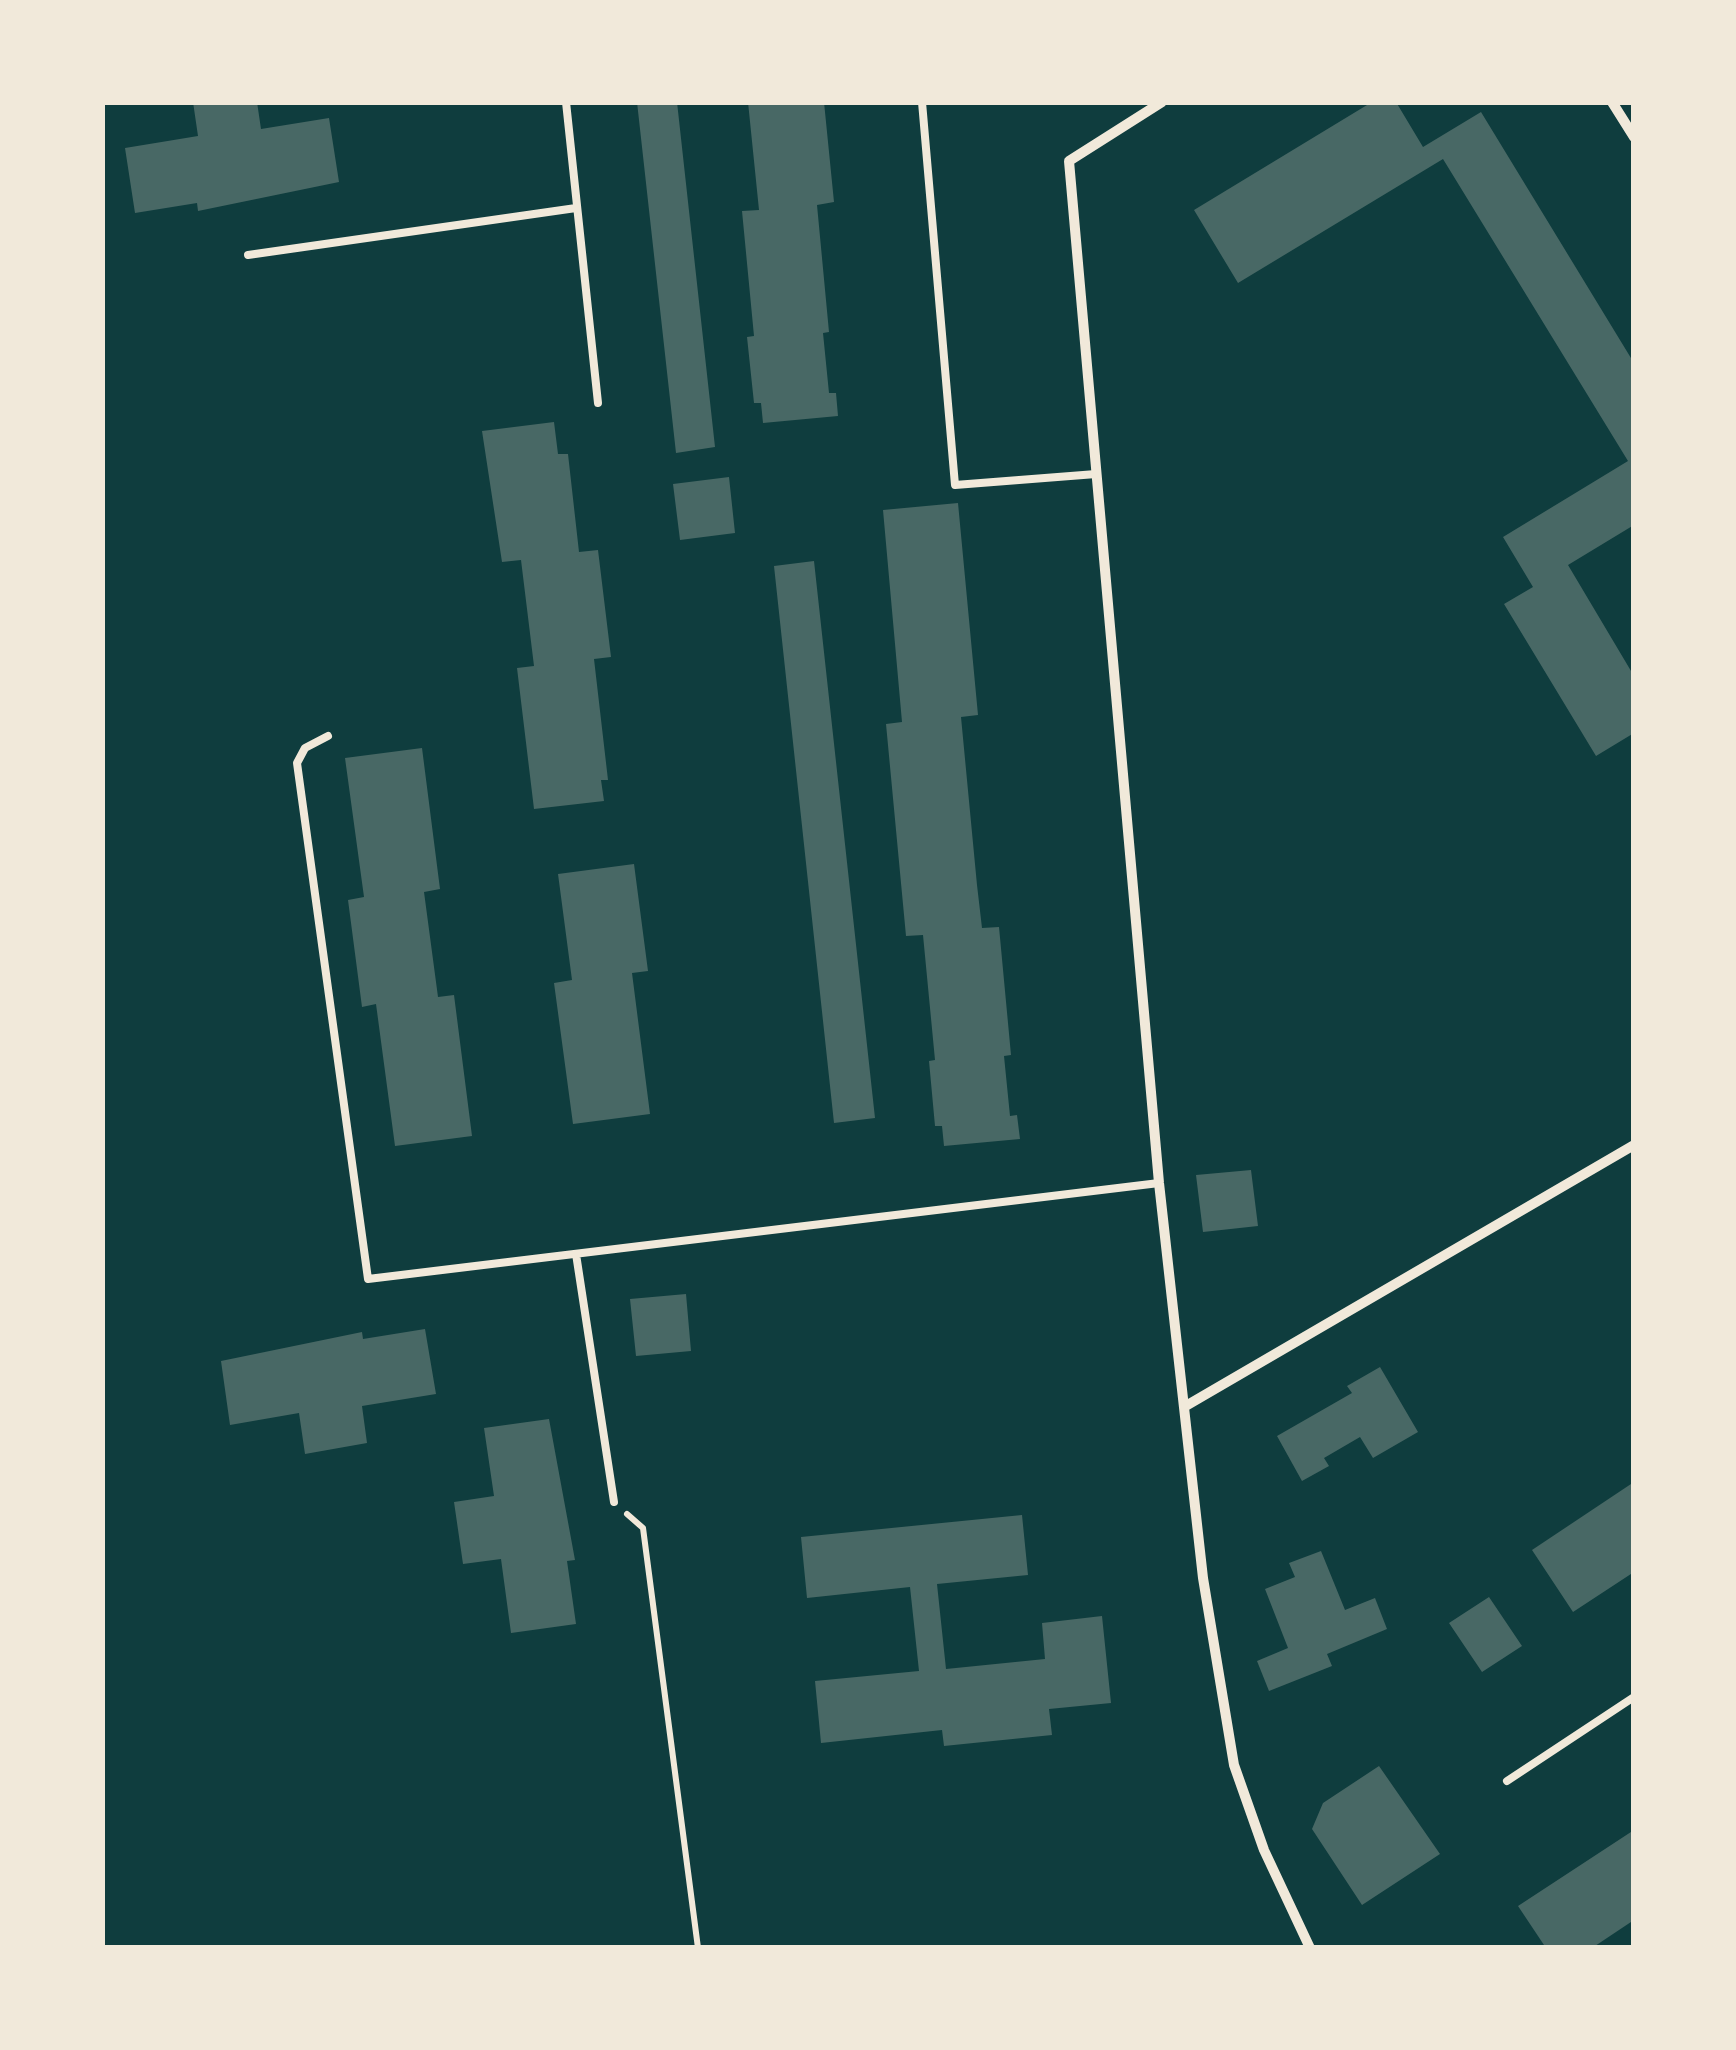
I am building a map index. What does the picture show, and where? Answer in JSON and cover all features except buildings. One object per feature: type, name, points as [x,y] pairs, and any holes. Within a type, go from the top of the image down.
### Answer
[{"type":"street","points":[[1162,102],[1069,161],[1159,1183],[1203,1578],[1234,1765],[1264,1850],[1310,1948]]},
{"type":"street","points":[[1612,102],[1634,137]]},
{"type":"street","points":[[1184,1407],[1634,1144]]},
{"type":"lane","points":[[566,102],[598,402]]},
{"type":"lane","points":[[922,102],[955,485],[1096,474]]},
{"type":"lane","points":[[248,254],[576,208]]},
{"type":"lane","points":[[328,736],[306,748],[296,763],[368,1279],[1159,1183]]},
{"type":"lane","points":[[576,1254],[614,1502]]},
{"type":"lane","points":[[1507,1781],[1634,1697]]},
{"type":"path","points":[[614,1502],[643,1528],[698,1948]]}]
